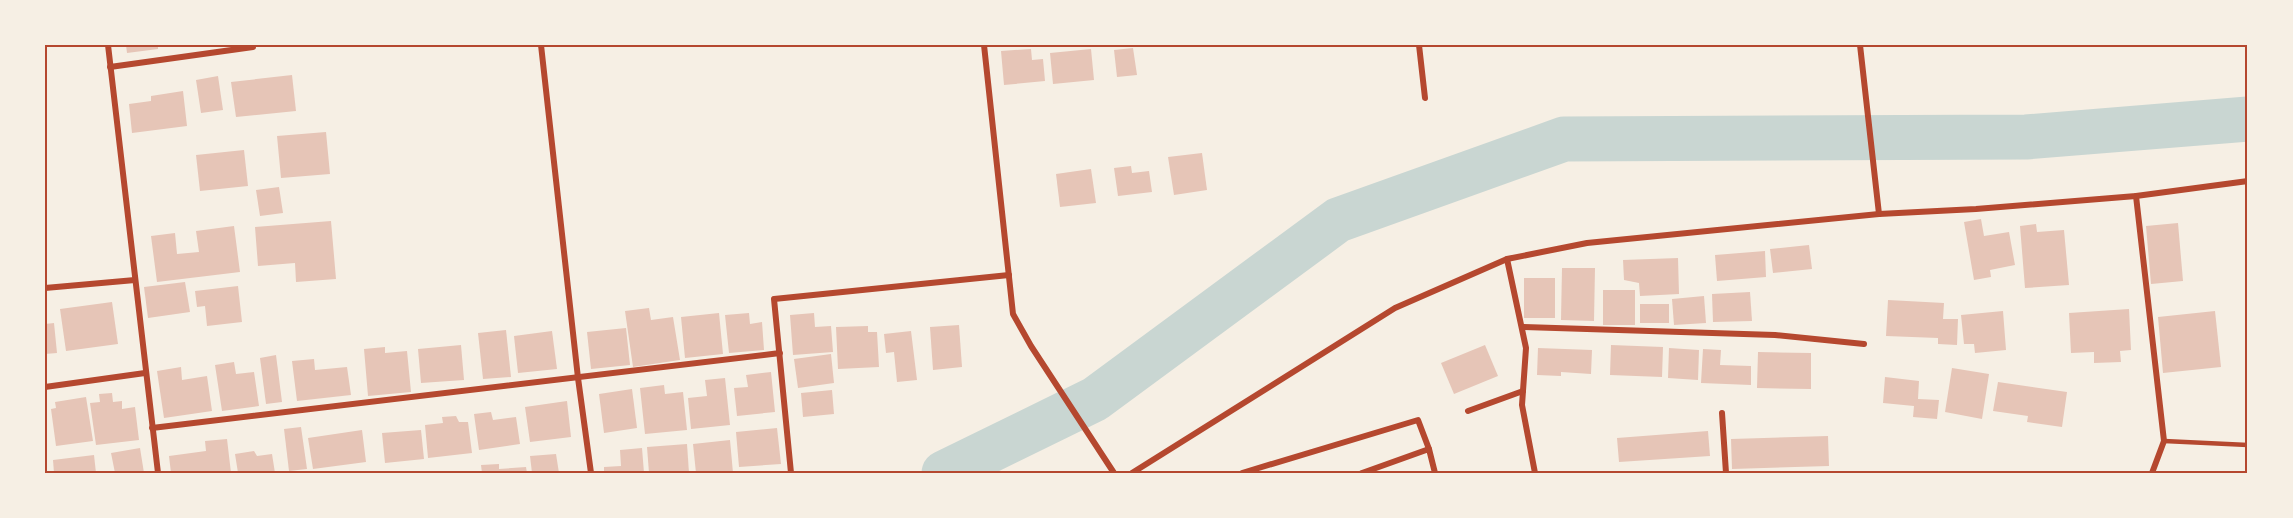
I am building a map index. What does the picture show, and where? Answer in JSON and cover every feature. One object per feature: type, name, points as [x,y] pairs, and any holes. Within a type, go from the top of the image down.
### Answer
[{"type":"street","points":[[108,45],[158,473]]},
{"type":"street","points":[[541,45],[578,378],[591,473]]},
{"type":"street","points":[[984,45],[1013,314],[1031,346],[1114,473]]},
{"type":"street","points":[[1419,45],[1425,98]]},
{"type":"street","points":[[1860,45],[1879,213]]},
{"type":"street","points":[[110,67],[254,47]]},
{"type":"street","points":[[1132,473],[1395,308],[1507,259],[1587,243],[1879,213],[1976,209],[2136,196],[2248,181]]},
{"type":"street","points":[[2136,196],[2164,441],[2152,473]]},
{"type":"street","points":[[1507,259],[1526,348],[1522,405],[1535,473]]},
{"type":"street","points":[[791,473],[774,299],[1009,275]]},
{"type":"street","points":[[45,288],[135,280]]},
{"type":"street","points":[[1522,327],[1775,335],[1864,344]]},
{"type":"street","points":[[152,428],[780,353]]},
{"type":"street","points":[[45,387],[145,373]]},
{"type":"street","points":[[1468,411],[1523,391]]},
{"type":"street","points":[[1722,413],[1726,473]]},
{"type":"street","points":[[1242,473],[1418,420],[1435,473]]},
{"type":"street","points":[[1362,473],[1429,449]]},
{"type":"lane","points":[[2164,441],[2248,445]]},
{"type":"building","points":[[126,45],[158,45],[158,49],[127,53]]},
{"type":"building","points":[[1133,48],[1137,75],[1117,77],[1114,50]]},
{"type":"building","points":[[1031,49],[1032,60],[1043,59],[1045,81],[1004,85],[1001,51]]},
{"type":"building","points":[[1091,49],[1094,80],[1053,84],[1050,53]]},
{"type":"building","points":[[292,75],[296,111],[236,117],[231,82]]},
{"type":"building","points":[[218,76],[223,110],[201,113],[196,80]]},
{"type":"building","points":[[183,91],[187,126],[132,133],[129,104],[151,101],[151,96]]},
{"type":"building","points":[[326,132],[330,174],[281,178],[277,136]]},
{"type":"building","points":[[244,150],[248,186],[200,191],[196,155]]},
{"type":"building","points":[[1202,153],[1207,190],[1174,195],[1168,157]]},
{"type":"building","points":[[1131,166],[1132,173],[1149,171],[1152,192],[1118,196],[1114,168]]},
{"type":"building","points":[[1091,169],[1096,203],[1060,207],[1056,174]]},
{"type":"building","points":[[279,187],[283,213],[260,216],[256,190]]},
{"type":"building","points":[[1981,219],[1984,236],[2009,232],[2015,265],[1990,270],[1991,277],[1974,280],[1964,222]]},
{"type":"building","points":[[331,221],[336,279],[296,282],[295,263],[258,266],[255,227]]},
{"type":"building","points":[[2178,223],[2183,281],[2151,284],[2146,226]]},
{"type":"building","points":[[2036,224],[2037,232],[2064,230],[2069,285],[2025,288],[2020,226]]},
{"type":"building","points":[[234,226],[240,272],[157,282],[151,236],[175,233],[177,254],[199,252],[196,231]]},
{"type":"building","points":[[1809,245],[1812,269],[1773,273],[1770,249]]},
{"type":"building","points":[[1765,251],[1766,277],[1717,281],[1715,255]]},
{"type":"building","points":[[1678,258],[1679,294],[1640,296],[1639,283],[1624,280],[1623,260]]},
{"type":"building","points":[[1562,268],[1595,268],[1594,321],[1561,320]]},
{"type":"building","points":[[1524,278],[1555,278],[1555,318],[1524,318]]},
{"type":"building","points":[[185,282],[190,312],[148,318],[144,287]]},
{"type":"building","points":[[238,286],[242,322],[207,326],[205,306],[197,307],[195,291]]},
{"type":"building","points":[[1603,290],[1635,290],[1635,325],[1603,325]]},
{"type":"building","points":[[1750,292],[1752,321],[1713,322],[1712,294]]},
{"type":"building","points":[[1704,296],[1706,323],[1674,325],[1672,299]]},
{"type":"building","points":[[1888,300],[1944,303],[1943,319],[1958,319],[1957,345],[1938,344],[1938,338],[1886,336]]},
{"type":"building","points":[[112,302],[118,344],[66,351],[60,309]]},
{"type":"building","points":[[1640,304],[1669,304],[1669,323],[1640,323]]},
{"type":"building","points":[[649,308],[651,320],[673,317],[680,360],[633,367],[625,311]]},
{"type":"building","points":[[2129,309],[2131,350],[2120,351],[2121,362],[2094,363],[2094,352],[2071,353],[2069,313]]},
{"type":"building","points":[[2003,311],[2006,350],[1975,353],[1974,344],[1964,344],[1961,315]]},
{"type":"building","points":[[2215,311],[2221,367],[2163,373],[2158,317]]},
{"type":"building","points":[[719,313],[723,354],[685,358],[681,317]]},
{"type":"building","points":[[749,313],[750,324],[762,322],[764,350],[729,353],[725,315]]},
{"type":"building","points":[[814,313],[815,327],[831,326],[833,352],[793,355],[790,315]]},
{"type":"building","points":[[54,323],[57,353],[45,354],[45,324]]},
{"type":"building","points":[[959,325],[962,367],[933,370],[930,327]]},
{"type":"building","points":[[868,326],[868,332],[877,332],[879,367],[838,369],[836,327]]},
{"type":"building","points":[[626,328],[630,365],[591,369],[587,332]]},
{"type":"building","points":[[506,330],[511,377],[483,379],[478,333]]},
{"type":"building","points":[[552,331],[557,369],[518,373],[514,336]]},
{"type":"building","points":[[911,331],[917,380],[897,382],[894,352],[886,353],[884,334]]},
{"type":"building","points":[[461,345],[464,380],[421,383],[418,349]]},
{"type":"building","points":[[1485,345],[1498,376],[1454,394],[1441,363]]},
{"type":"building","points":[[1611,345],[1663,347],[1662,377],[1610,375]]},
{"type":"building","points":[[385,347],[385,353],[407,351],[411,392],[368,396],[364,349]]},
{"type":"building","points":[[1538,348],[1592,350],[1591,374],[1561,372],[1561,376],[1537,375]]},
{"type":"building","points":[[1669,348],[1699,350],[1698,380],[1668,378]]},
{"type":"building","points":[[1703,349],[1721,350],[1720,365],[1751,366],[1751,385],[1701,383]]},
{"type":"building","points":[[1758,352],[1811,353],[1811,389],[1757,388]]},
{"type":"building","points":[[831,354],[834,383],[798,388],[794,359]]},
{"type":"building","points":[[276,355],[282,402],[266,404],[260,358]]},
{"type":"building","points":[[314,359],[315,370],[347,367],[351,395],[297,401],[292,361]]},
{"type":"building","points":[[234,362],[236,374],[254,372],[259,406],[222,411],[215,365]]},
{"type":"building","points":[[181,367],[182,380],[207,376],[212,411],[164,418],[157,371]]},
{"type":"building","points":[[1952,368],[1989,374],[1982,419],[1945,412]]},
{"type":"building","points":[[771,372],[775,412],[737,416],[734,388],[748,387],[746,375]]},
{"type":"building","points":[[1885,377],[1919,381],[1918,399],[1939,400],[1937,419],[1913,417],[1914,406],[1883,403]]},
{"type":"building","points":[[725,378],[730,425],[691,429],[688,398],[707,396],[705,380]]},
{"type":"building","points":[[1998,382],[2067,392],[2062,427],[2027,422],[2028,416],[1993,411]]},
{"type":"building","points":[[664,385],[665,394],[683,392],[687,430],[645,434],[640,388]]},
{"type":"building","points":[[632,389],[637,428],[604,433],[599,394]]},
{"type":"building","points":[[832,390],[834,414],[803,417],[801,393]]},
{"type":"building","points":[[112,393],[113,402],[122,401],[122,409],[135,407],[139,440],[96,445],[90,403],[100,402],[99,394]]},
{"type":"building","points":[[86,397],[93,441],[56,446],[51,409],[56,408],[55,402]]},
{"type":"building","points":[[567,401],[571,437],[530,442],[525,407]]},
{"type":"building","points":[[491,412],[493,420],[516,417],[520,444],[479,450],[474,414]]},
{"type":"building","points":[[456,416],[459,422],[468,422],[472,453],[428,458],[425,425],[443,423],[442,417]]},
{"type":"building","points":[[301,427],[307,469],[289,471],[284,429]]},
{"type":"building","points":[[777,428],[781,464],[739,467],[736,432]]},
{"type":"building","points":[[362,430],[366,462],[313,469],[308,438]]},
{"type":"building","points":[[421,430],[424,459],[385,463],[382,433]]},
{"type":"building","points":[[1708,431],[1710,456],[1619,462],[1617,438]]},
{"type":"building","points":[[1828,436],[1829,466],[1732,469],[1731,439]]},
{"type":"building","points":[[227,439],[231,473],[171,473],[169,456],[206,451],[205,441]]},
{"type":"building","points":[[730,440],[733,473],[696,473],[693,444]]},
{"type":"building","points":[[687,444],[689,473],[649,473],[647,447]]},
{"type":"building","points":[[140,448],[144,473],[115,473],[111,453]]},
{"type":"building","points":[[642,448],[644,473],[604,473],[604,467],[621,466],[620,450]]},
{"type":"building","points":[[254,451],[257,456],[272,454],[275,473],[238,473],[235,454]]},
{"type":"building","points":[[556,454],[559,473],[532,473],[530,456]]},
{"type":"building","points":[[94,455],[96,473],[54,473],[53,460]]},
{"type":"building","points":[[499,464],[499,469],[526,467],[527,473],[482,473],[481,465]]},
{"type":"waterway","points":[[944,473],[1095,399],[1338,220],[1564,139],[2026,137],[2248,119]]}]
